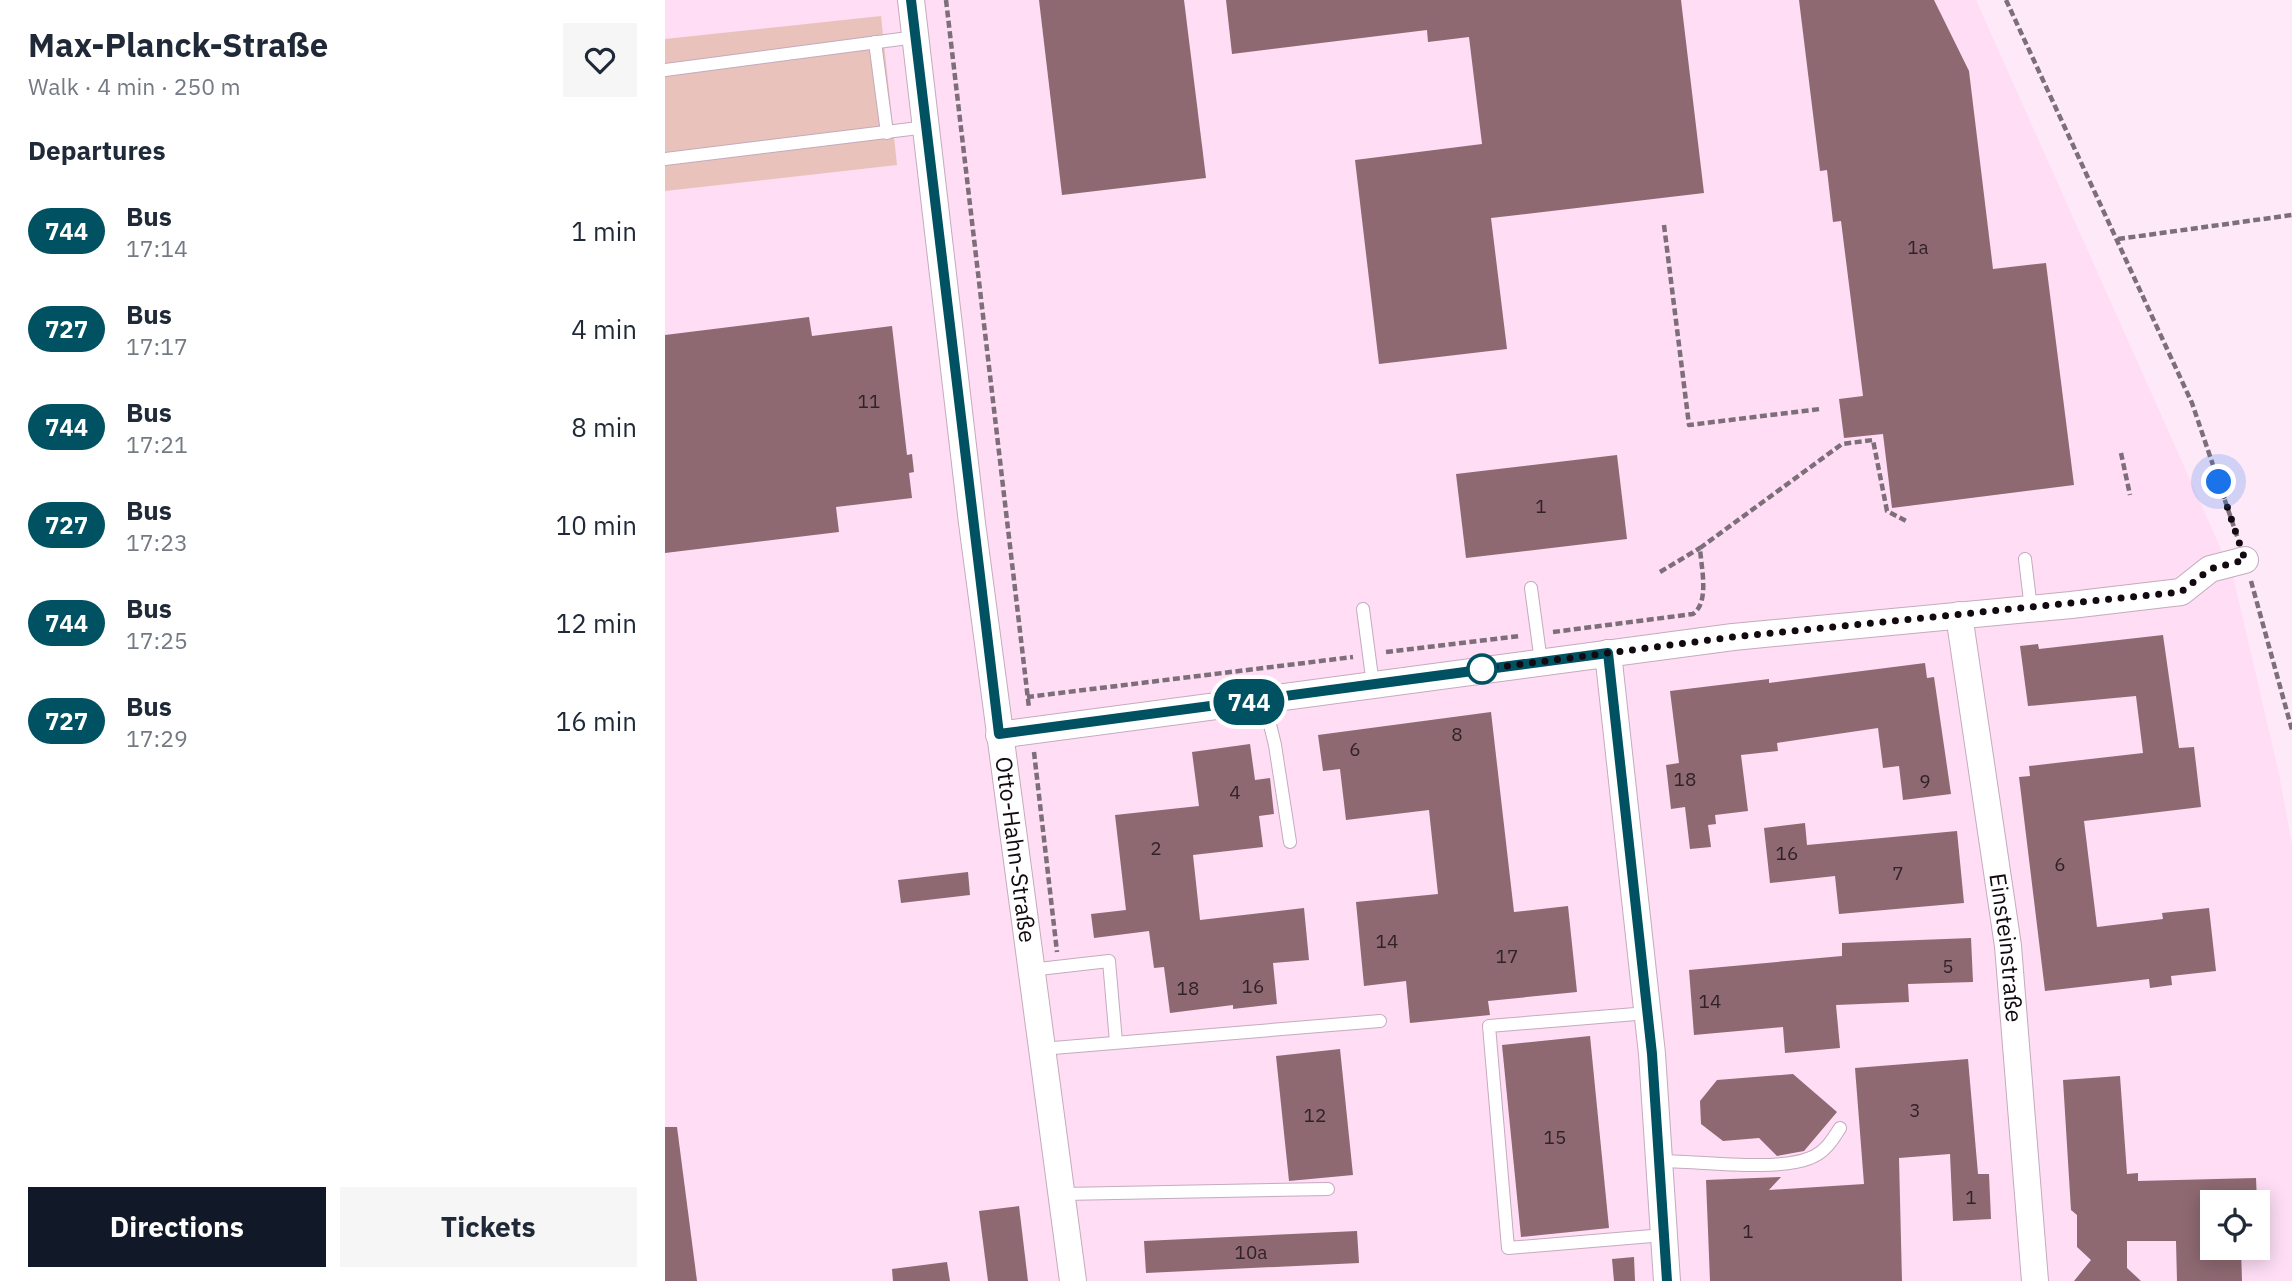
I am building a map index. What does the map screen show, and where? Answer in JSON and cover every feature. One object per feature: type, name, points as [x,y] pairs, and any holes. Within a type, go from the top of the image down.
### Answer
[{"type":"street","name":"Otto-Hahn-Straße","points":[[911,0],[999,734],[1073,1281]]},
{"type":"street","points":[[999,734],[1608,653],[2181,592],[2210,569],[2245,560]]},
{"type":"street","name":"Einsteinstraße","points":[[1959,615],[2008,946],[2035,1281]]},
{"type":"street","points":[[1608,653],[1648,1013],[1667,1281]]},
{"type":"lane","points":[[665,70],[916,37]]},
{"type":"lane","points":[[875,42],[887,133]]},
{"type":"lane","points":[[665,159],[927,127]]},
{"type":"lane","points":[[2025,559],[2031,609]]},
{"type":"lane","points":[[1531,588],[1541,662]]},
{"type":"lane","points":[[1363,609],[1373,685]]},
{"type":"lane","points":[[1264,700],[1275,745],[1290,842]]},
{"type":"lane","points":[[1029,970],[1109,961],[1116,1042]]},
{"type":"lane","points":[[1648,1013],[1489,1026],[1508,1248],[1664,1235]]},
{"type":"lane","points":[[1041,1049],[1380,1021]]},
{"type":"lane","points":[[1659,1161],[1781,1166],[1811,1158],[1829,1145],[1840,1129]]},
{"type":"lane","points":[[1063,1194],[1328,1189]]},
{"type":"path","points":[[946,0],[1059,966]]},
{"type":"path","points":[[2006,0],[2192,403],[2245,560],[2292,730]]},
{"type":"path","points":[[2118,239],[2292,215]]},
{"type":"path","points":[[1664,225],[1689,425],[1820,409]]},
{"type":"path","points":[[1660,572],[1700,548],[1842,444],[1873,440],[1887,511],[1908,522]]},
{"type":"path","points":[[2121,453],[2130,495]]},
{"type":"path","points":[[1027,696],[1693,614],[1700,609],[1703,599],[1700,548]]},
{"type":"shaded area","points":[[665,0],[1976,0],[2233,576],[2279,774],[2292,845],[2292,1281],[665,1281]]},
{"type":"shaded area","points":[[881,16],[897,165],[665,191],[665,39]]},
{"type":"building","points":[[1039,0],[1184,0],[1206,178],[1062,195]]},
{"type":"building","points":[[1226,0],[1681,0],[1704,193],[1491,218],[1507,349],[1379,364],[1355,160],[1482,144],[1469,37],[1428,42],[1427,30],[1232,54]]},
{"type":"building","points":[[1799,0],[1934,0],[1969,71],[1993,269],[2046,263],[2074,485],[1892,508],[1883,434],[1844,438],[1839,399],[1863,396],[1841,221],[1833,222],[1827,170],[1820,171]]},
{"type":"building","points":[[809,317],[812,336],[892,326],[907,455],[912,454],[914,472],[909,473],[912,498],[836,507],[839,532],[665,553],[665,335]]},
{"type":"building","points":[[1617,455],[1627,539],[1466,558],[1456,474]]},
{"type":"building","points":[[2163,635],[2179,748],[2194,747],[2201,807],[2084,821],[2097,927],[2163,919],[2162,913],[2209,908],[2216,971],[2171,976],[2172,985],[2150,988],[2149,979],[2045,991],[2019,777],[2030,776],[2029,766],[2143,753],[2136,696],[2028,706],[2020,646],[2038,644],[2039,649]]},
{"type":"building","points":[[1925,663],[1927,678],[1934,677],[1951,794],[1903,800],[1899,766],[1883,768],[1878,728],[1777,743],[1778,751],[1741,755],[1748,811],[1715,815],[1716,824],[1708,825],[1711,847],[1690,849],[1685,807],[1671,809],[1666,765],[1679,763],[1670,691],[1769,679],[1769,683]]},
{"type":"building","points":[[1491,712],[1514,912],[1568,906],[1577,992],[1488,1001],[1490,1015],[1410,1023],[1406,981],[1364,986],[1356,902],[1438,894],[1429,810],[1346,820],[1340,769],[1323,771],[1318,735]]},
{"type":"building","points":[[1250,744],[1255,780],[1270,778],[1274,814],[1259,816],[1263,847],[1193,855],[1200,920],[1304,908],[1309,960],[1273,963],[1277,1004],[1233,1009],[1233,1005],[1170,1013],[1164,967],[1154,968],[1149,931],[1094,938],[1091,914],[1126,910],[1115,815],[1199,806],[1192,752]]},
{"type":"building","points":[[1805,823],[1807,845],[1957,831],[1964,903],[1839,914],[1835,876],[1770,883],[1764,828]]},
{"type":"building","points":[[968,872],[970,895],[901,903],[898,880]]},
{"type":"building","points":[[1971,938],[1973,982],[1908,984],[1909,1002],[1836,1005],[1840,1048],[1785,1053],[1783,1027],[1694,1035],[1689,970],[1842,956],[1842,943]]},
{"type":"building","points":[[1590,1036],[1609,1228],[1521,1237],[1502,1045]]},
{"type":"building","points":[[1340,1049],[1353,1175],[1289,1181],[1276,1056]]},
{"type":"building","points":[[1968,1059],[1978,1174],[1989,1174],[1991,1219],[1953,1221],[1950,1154],[1899,1158],[1902,1281],[1710,1281],[1706,1180],[1781,1177],[1769,1190],[1864,1184],[1855,1068]]},
{"type":"building","points":[[1793,1074],[1837,1112],[1804,1151],[1777,1156],[1759,1138],[1723,1141],[1701,1124],[1700,1101],[1717,1080]]},
{"type":"building","points":[[2120,1076],[2127,1174],[2138,1173],[2138,1181],[2256,1178],[2256,1190],[2200,1190],[2200,1260],[2241,1260],[2242,1281],[2177,1281],[2176,1241],[2127,1241],[2127,1268],[2141,1281],[2074,1281],[2091,1260],[2077,1247],[2077,1215],[2071,1210],[2063,1080]]},
{"type":"building","points":[[665,1127],[677,1127],[697,1281],[665,1281]]},
{"type":"building","points":[[1019,1206],[1028,1281],[988,1281],[979,1211]]},
{"type":"building","points":[[1357,1231],[1359,1263],[1146,1273],[1144,1241]]},
{"type":"building","points":[[1634,1257],[1635,1281],[1614,1281],[1612,1259]]},
{"type":"building","points":[[947,1262],[950,1281],[893,1281],[892,1269]]},
{"type":"bus line","name":"744","points":[[911,0],[999,734],[1608,653],[1652,1054],[1667,1281]]},
{"type":"route","points":[[1482,669],[1476,670],[1733,637],[2181,592],[2210,569],[2245,560],[2219,482]]}]
